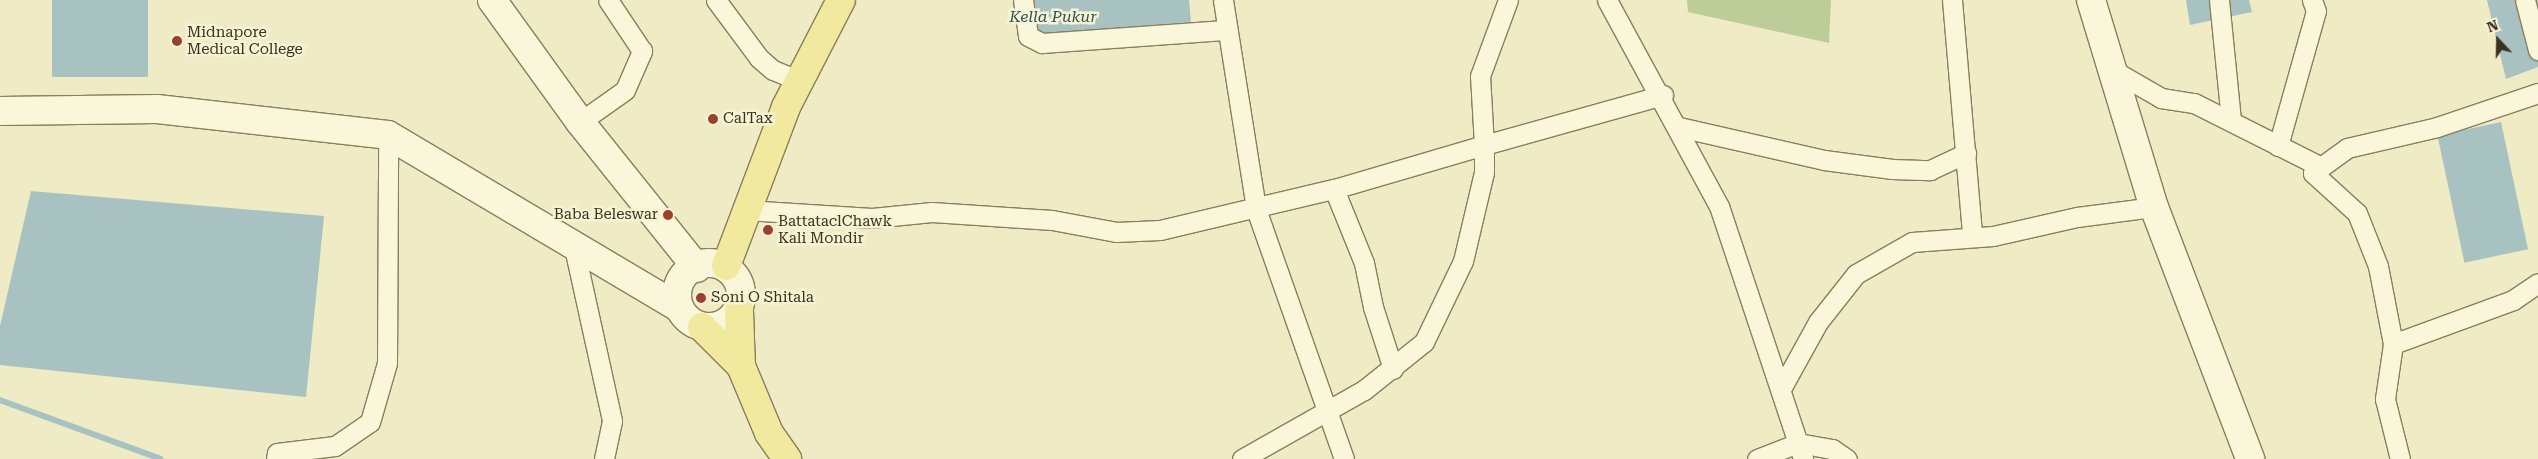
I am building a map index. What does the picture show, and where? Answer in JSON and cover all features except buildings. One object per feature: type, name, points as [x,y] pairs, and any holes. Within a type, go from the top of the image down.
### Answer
[{"type":"main road","points":[[492,0],[690,271]]},
{"type":"main road","points":[[726,266],[746,210],[798,80],[842,0]]},
{"type":"main road","points":[[2091,0],[2154,207],[2250,459]]},
{"type":"main road","points":[[0,111],[157,109],[388,135],[573,243],[621,275],[679,308],[702,327],[741,366]]},
{"type":"main road","points":[[621,275],[690,271],[726,266]]},
{"type":"main road","points":[[726,266],[740,287],[741,366],[769,433],[787,459]]},
{"type":"main road","points":[[679,308],[676,292],[690,271]]},
{"type":"main road","points":[[702,327],[717,325],[739,310]]},
{"type":"street","points":[[580,122],[625,90],[642,52],[608,0]]},
{"type":"street","points":[[716,0],[759,58],[772,70],[798,80]]},
{"type":"street","points":[[1023,0],[1028,36],[1042,43],[1225,30]]},
{"type":"street","points":[[1223,0],[1225,30],[1256,209],[1325,413],[1344,459]]},
{"type":"street","points":[[1242,459],[1325,413],[1393,369],[1424,342],[1446,304],[1477,213],[1484,145],[1480,76],[1508,0]]},
{"type":"street","points":[[1607,0],[1662,95],[1719,206],[1801,451]]},
{"type":"street","points":[[1952,0],[1972,235]]},
{"type":"street","points":[[2219,0],[2231,120]]},
{"type":"street","points":[[2278,146],[2316,11],[2312,0]]},
{"type":"street","points":[[2525,0],[2538,50]]},
{"type":"street","points":[[2111,69],[2161,98],[2194,103],[2231,120],[2321,168]]},
{"type":"street","points":[[2400,459],[2385,399],[2393,344],[2378,266],[2357,213],[2313,173],[2346,148],[2437,127],[2538,93]]},
{"type":"street","points":[[746,210],[872,218],[932,212],[1052,220],[1116,232],[1160,230],[1256,209],[1334,189],[1662,95]]},
{"type":"street","points":[[1679,127],[1824,160],[1892,169],[1930,170],[1966,153]]},
{"type":"street","points":[[276,459],[277,453],[335,446],[370,422],[387,363],[388,135]]},
{"type":"street","points":[[1334,189],[1364,263],[1393,369]]},
{"type":"street","points":[[1781,390],[1818,322],[1856,274],[1912,242],[1972,235],[1993,236],[2077,217],[2154,207]]},
{"type":"street","points":[[573,243],[612,421],[604,459]]},
{"type":"street","points":[[2393,344],[2513,300],[2538,283]]},
{"type":"street","points":[[1757,459],[1801,451],[1832,449],[1847,459]]},
{"type":"green space","points":[[1687,0],[1831,0],[1829,43],[1688,12]]},
{"type":"water","points":[[52,0],[148,0],[148,77],[52,77]]},
{"type":"water","name":"Kella Pukur","points":[[1034,0],[1189,0],[1191,22],[1037,35]]},
{"type":"water","points":[[2186,0],[2249,0],[2252,12],[2190,25]]},
{"type":"water","points":[[2487,0],[2538,0],[2538,67],[2506,79]]},
{"type":"water","points":[[2501,122],[2528,249],[2464,263],[2437,136]]},
{"type":"water","points":[[31,191],[324,216],[306,397],[0,365],[0,326]]},
{"type":"waterway","points":[[0,400],[161,459]]},
{"type":"place","name":"Midnapore Medical College","points":[[177,41]]},
{"type":"place","name":"CalTax","points":[[713,119]]},
{"type":"place","name":"Baba Beleswar","points":[[668,215]]},
{"type":"place","name":"BattataclChawk Kali Mondir","points":[[768,230]]},
{"type":"place","name":"Soni O Shitala","points":[[701,298]]}]
